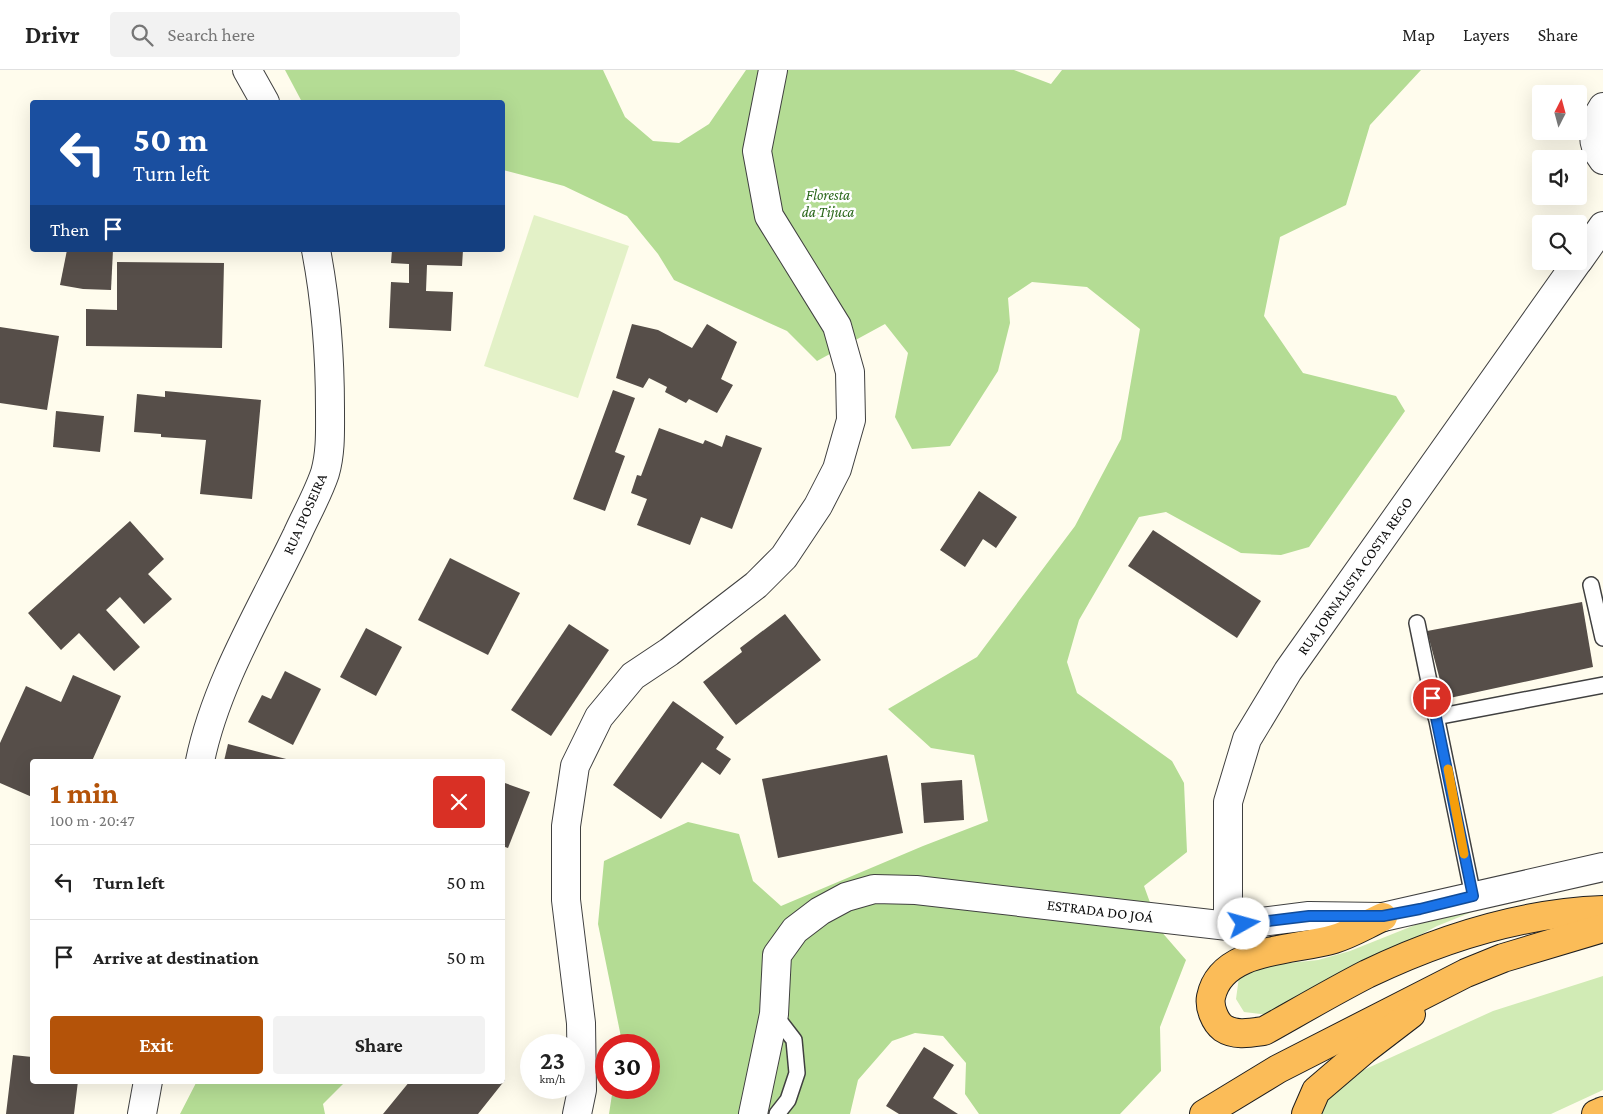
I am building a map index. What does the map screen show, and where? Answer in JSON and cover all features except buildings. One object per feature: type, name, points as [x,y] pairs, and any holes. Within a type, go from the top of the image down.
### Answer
[{"type":"highway","points":[[1383,916],[1335,939],[1254,956],[1239,963],[1222,974],[1213,988],[1210,1003],[1215,1018],[1222,1027],[1233,1033],[1264,1031],[1367,974],[1466,934],[1516,921],[1575,911],[1603,910]]},
{"type":"highway","points":[[1204,1114],[1278,1069],[1466,973],[1503,958],[1603,928]]},
{"type":"highway","points":[[1306,1114],[1316,1091],[1364,1050],[1466,973]]},
{"type":"highway","points":[[1596,1114],[1603,1111]]},
{"type":"street","points":[[247,70],[264,100]]},
{"type":"street","points":[[577,1114],[582,1090],[581,1023],[566,900],[566,826],[575,766],[599,717],[633,676],[669,652],[756,585],[784,557],[818,506],[837,469],[851,420],[850,372],[837,326],[769,216],[757,151],[773,70]]},
{"type":"street","points":[[1603,107],[1598,115],[1594,129],[1594,144],[1603,160]]},
{"type":"street","name":"RUA JORNALISTA COSTA REGO","points":[[1587,248],[1603,226]]},
{"type":"street","name":"RUA IPOSEIRA","points":[[200,759],[221,689],[283,564],[325,472],[330,441],[330,381],[324,306],[316,252]]},
{"type":"street","name":"RUA JORNALISTA COSTA REGO","points":[[1228,926],[1228,802],[1247,739],[1288,671],[1572,270]]},
{"type":"street","name":"ESTRADA DO JOÁ","points":[[753,1114],[774,1014],[777,955],[795,930],[820,911],[846,897],[874,889],[955,894],[1228,926],[1309,916],[1383,916],[1603,867]]},
{"type":"street","points":[[142,1114],[147,1084]]},
{"type":"lane","points":[[1591,585],[1603,638]]},
{"type":"lane","points":[[1417,623],[1473,896]]},
{"type":"lane","points":[[1436,717],[1603,684]]},
{"type":"lane","points":[[774,1014],[794,1040],[797,1073],[788,1100],[777,1114]]},
{"type":"green space","name":"Floresta da Tijuca","points":[[285,70],[603,70],[625,117],[653,141],[679,143],[709,124],[746,70],[1014,70],[1051,84],[1062,70],[1421,70],[1370,125],[1346,205],[1280,237],[1264,316],[1303,373],[1396,396],[1405,411],[1309,547],[1281,555],[1241,553],[1166,512],[1139,517],[1079,620],[1067,662],[1077,693],[1172,761],[1184,783],[1187,852],[1144,886],[1160,930],[1186,960],[1160,1027],[1161,1071],[1120,1114],[979,1114],[965,1094],[966,1063],[943,1036],[915,1033],[892,1041],[858,1080],[850,1114],[609,1114],[611,1099],[660,1099],[660,1034],[620,1034],[598,924],[604,861],[688,822],[739,834],[753,881],[781,906],[923,846],[988,821],[974,755],[931,748],[888,709],[977,657],[1075,526],[1121,439],[1140,329],[1087,287],[1032,282],[1008,298],[1010,323],[998,371],[950,446],[912,449],[895,417],[908,353],[885,324],[817,361],[787,331],[674,280],[658,254],[627,216],[564,186],[505,171],[505,100],[301,100]]},
{"type":"green space","points":[[534,215],[629,246],[578,398],[484,366]]},
{"type":"green space","points":[[1477,906],[1477,910],[1437,926],[1269,1015],[1244,1012],[1236,999],[1239,977],[1260,966],[1318,960],[1350,951],[1430,919]]},
{"type":"green space","points":[[1603,976],[1603,1090],[1551,1114],[1319,1114],[1320,1106],[1348,1077],[1493,1011]]},
{"type":"green space","points":[[195,1084],[343,1084],[323,1104],[325,1114],[180,1114]]},
{"type":"slow traffic","points":[[1448,769],[1464,854]]},
{"type":"route","points":[[1244,924],[1309,916],[1383,916],[1473,896],[1432,698]]}]
